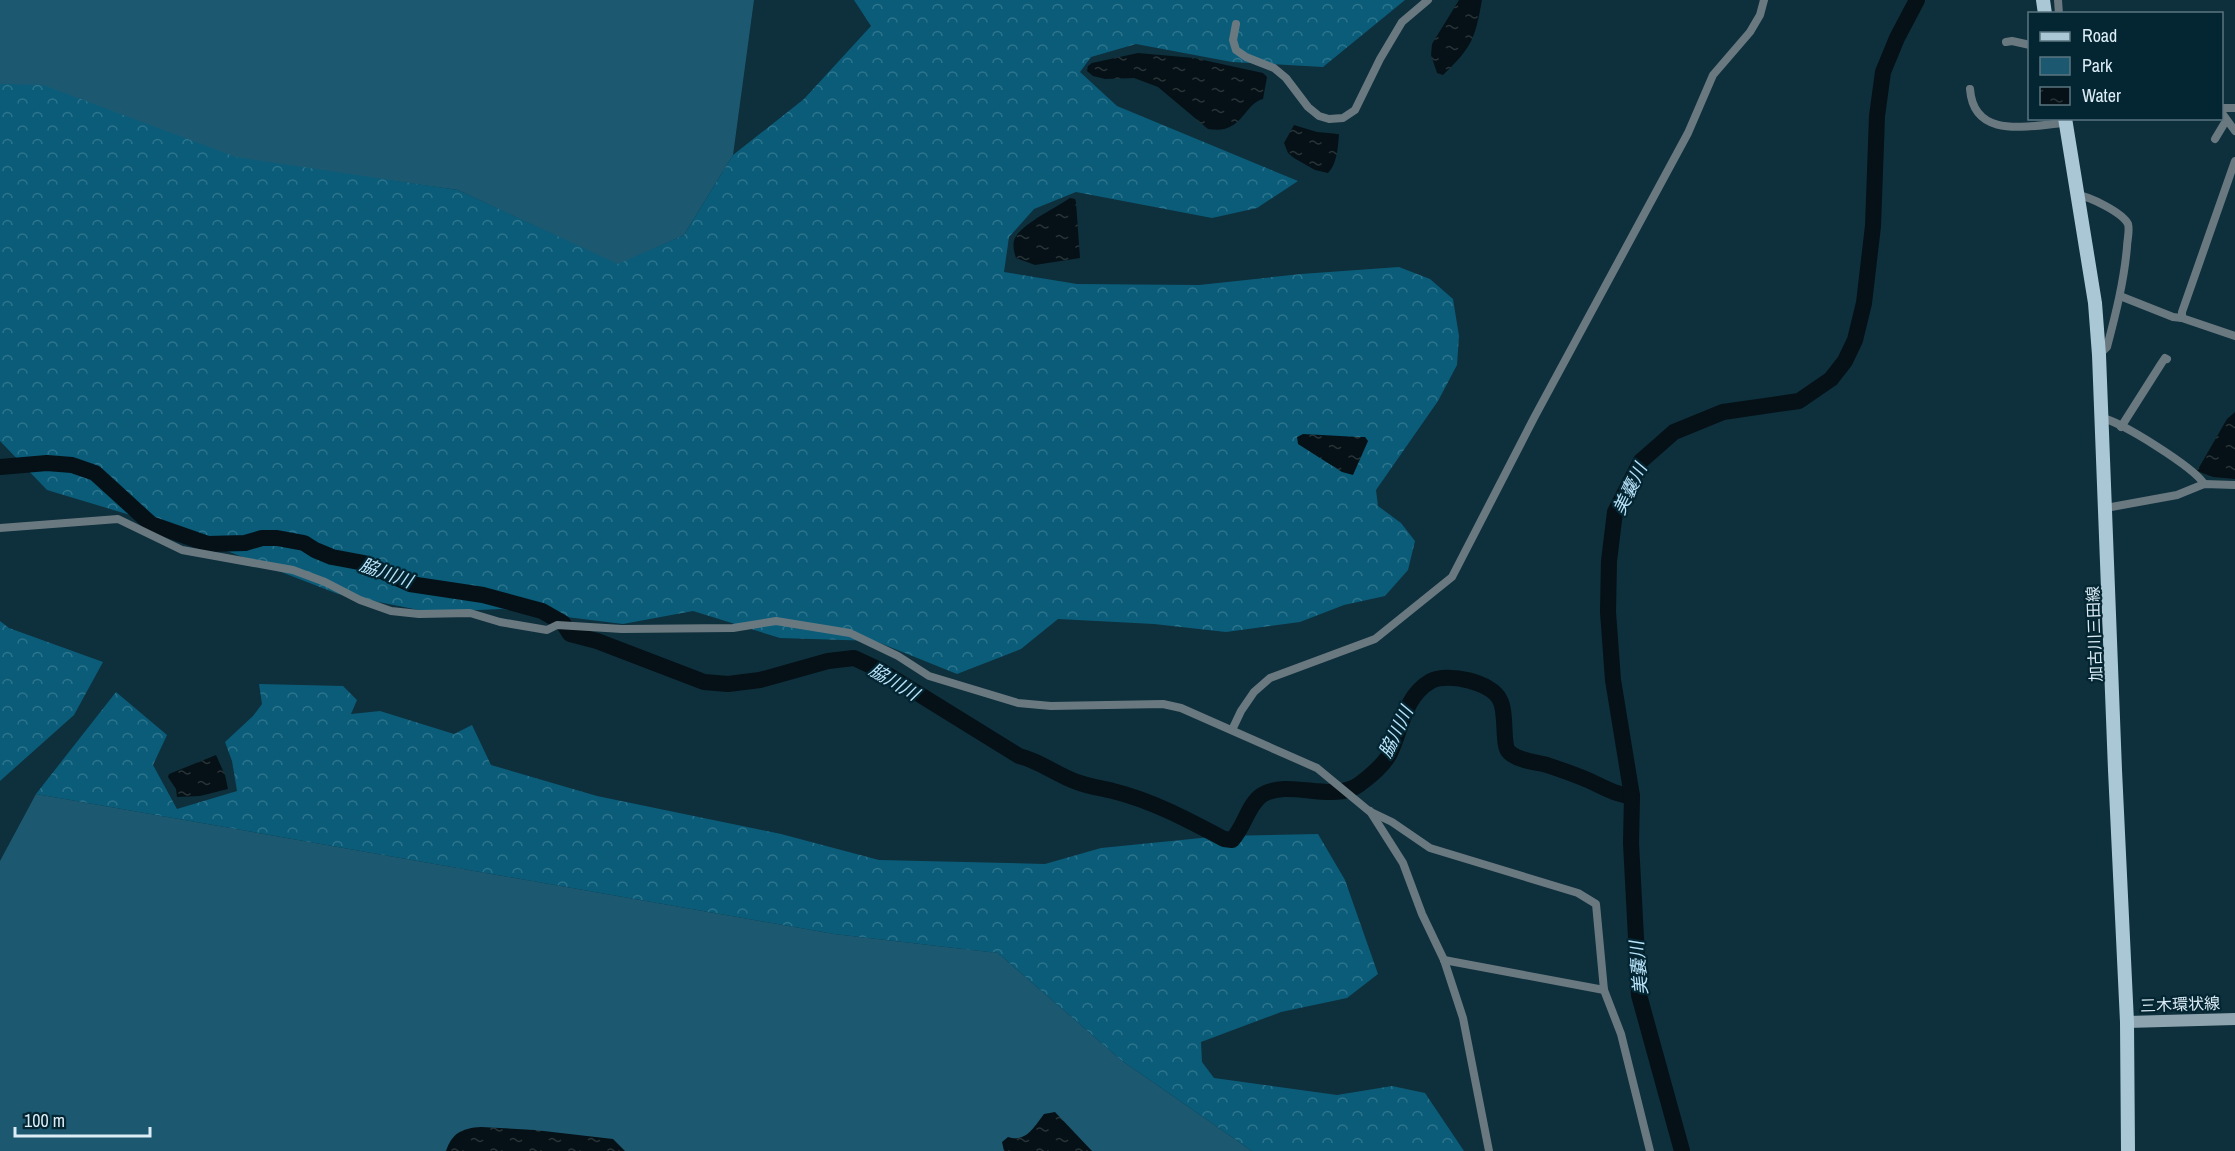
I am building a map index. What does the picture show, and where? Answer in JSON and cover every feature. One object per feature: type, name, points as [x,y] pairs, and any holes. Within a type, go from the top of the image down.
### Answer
[{"type":"main road","name":"加古川三田線","points":[[2065,121],[2095,303],[2099,355],[2115,782],[2127,1022],[2128,1151]]},
{"type":"main road","name":"三木環状線","points":[[2127,1022],[2235,1019]]},
{"type":"street","points":[[1236,24],[1233,40],[1236,50],[1246,57],[1274,68],[1286,78],[1308,107],[1319,116],[1329,119],[1343,118],[1355,110],[1380,59],[1402,22],[1428,0]]},
{"type":"street","points":[[1232,730],[1254,692],[1269,678],[1375,639],[1452,577],[1530,425],[1688,133],[1713,75],[1750,32],[1760,15],[1764,0]]},
{"type":"street","points":[[2006,42],[2028,45]]},
{"type":"street","points":[[1970,89],[1970,101],[1983,120],[1992,125],[2011,127],[2065,121]]},
{"type":"street","points":[[2223,115],[2235,131]]},
{"type":"street","points":[[2215,139],[2227,122]]},
{"type":"street","points":[[2182,318],[2182,312],[2235,161]]},
{"type":"street","points":[[2077,195],[2112,210],[2124,218],[2128,226],[2124,277],[2120,296],[2108,346],[2099,355]]},
{"type":"street","points":[[2120,296],[2173,317],[2235,336]]},
{"type":"street","points":[[2121,427],[2165,358],[2168,359]]},
{"type":"street","points":[[2102,418],[2168,453],[2200,476],[2204,484]]},
{"type":"street","points":[[2106,508],[2177,495],[2204,484],[2235,485]]},
{"type":"street","points":[[0,528],[118,519],[182,550],[292,570],[391,611],[419,614],[470,613],[500,622],[547,630],[557,625],[622,629],[733,627],[776,621],[787,622],[850,633],[898,656],[929,676],[1018,703],[1051,706],[1162,704],[1181,708],[1301,760],[1325,774],[1369,810],[1392,822],[1430,848],[1578,893],[1596,904],[1604,990],[1621,1034],[1650,1151]]},
{"type":"street","points":[[1369,810],[1403,864],[1422,914],[1444,960],[1463,1018],[1489,1151]]},
{"type":"street","points":[[1444,960],[1604,990]]},
{"type":"green space","points":[[0,0],[754,0],[733,155],[684,235],[618,265],[458,190],[244,160],[0,87]]},
{"type":"green space","points":[[854,0],[1405,0],[1323,67],[1232,62],[1136,44],[1091,57],[1080,72],[1117,106],[1298,181],[1257,208],[1212,218],[1076,192],[1034,209],[1009,237],[1004,272],[1077,284],[1199,285],[1301,274],[1399,267],[1430,279],[1453,299],[1459,336],[1457,365],[1438,401],[1376,490],[1378,506],[1401,523],[1415,541],[1408,570],[1385,596],[1344,605],[1300,622],[1226,632],[1154,624],[1058,619],[1021,649],[957,674],[875,641],[780,638],[693,611],[623,624],[502,609],[429,612],[338,594],[150,521],[47,490],[0,441],[0,84],[43,85],[236,157],[458,190],[618,264],[684,235],[733,155],[804,99],[871,26]]},
{"type":"green space","points":[[0,621],[9,628],[103,662],[74,715],[0,781]]},
{"type":"green space","points":[[259,684],[343,686],[357,700],[351,714],[380,711],[454,734],[472,725],[491,765],[597,796],[781,834],[879,860],[1045,864],[1101,848],[1221,836],[1318,834],[1345,880],[1378,974],[1347,998],[1281,1012],[1201,1042],[1202,1062],[1214,1078],[1337,1095],[1392,1086],[1425,1093],[1464,1151],[1252,1151],[1121,1060],[998,953],[834,934],[36,794],[116,692],[167,735],[153,765],[177,809],[237,791],[232,761],[225,742],[253,716],[262,704]]},
{"type":"green space","points":[[36,794],[834,934],[998,953],[1121,1060],[1252,1151],[0,1151],[0,861]]},
{"type":"water","points":[[1459,0],[1482,0],[1471,42],[1443,75],[1437,73],[1431,55],[1432,44]]},
{"type":"water","points":[[1138,53],[1194,58],[1263,73],[1267,77],[1263,99],[1256,102],[1229,128],[1208,129],[1158,87],[1134,78],[1105,79],[1093,76],[1087,71],[1088,66],[1092,63]]},
{"type":"water","points":[[1294,125],[1317,132],[1339,134],[1335,160],[1328,173],[1315,170],[1288,153],[1284,143]]},
{"type":"water","points":[[1070,198],[1075,199],[1076,202],[1080,258],[1035,265],[1016,258],[1014,243],[1019,232],[1032,221]]},
{"type":"water","points":[[2235,412],[2235,479],[2213,477],[2197,471],[2227,419]]},
{"type":"water","points":[[1303,434],[1365,437],[1368,441],[1353,475],[1342,472],[1298,444],[1297,437]]},
{"type":"water","points":[[216,755],[225,775],[228,789],[200,796],[177,797],[176,789],[168,777],[169,774]]},
{"type":"water","points":[[1055,1112],[1092,1151],[1004,1151],[1002,1142],[1008,1137],[1025,1136],[1044,1114]]},
{"type":"water","points":[[481,1127],[535,1130],[613,1139],[625,1151],[446,1151],[451,1140],[459,1133]]},
{"type":"waterway","name":"美嚢川","points":[[1682,1151],[1639,995],[1631,843],[1632,796],[1613,680],[1608,612],[1609,561],[1615,512],[1641,461],[1674,432],[1723,412],[1799,401],[1831,379],[1845,361],[1855,340],[1864,303],[1873,226],[1877,116],[1883,72],[1897,38],[1917,0]]},
{"type":"waterway","name":"脇川川","points":[[0,467],[47,463],[72,465],[95,473],[151,524],[208,544],[245,543],[262,538],[304,543],[332,557],[364,563],[410,584],[483,595],[542,611],[563,623],[570,634],[597,641],[704,682],[728,684],[760,680],[828,661],[854,658],[880,670],[1019,756],[1077,782],[1128,795],[1156,806],[1224,839],[1232,840],[1257,799],[1273,790],[1337,792],[1349,790],[1360,784],[1389,755],[1414,696],[1438,678],[1468,680],[1488,688],[1495,694],[1502,706],[1507,749],[1513,755],[1569,773],[1616,793],[1632,796]]}]
